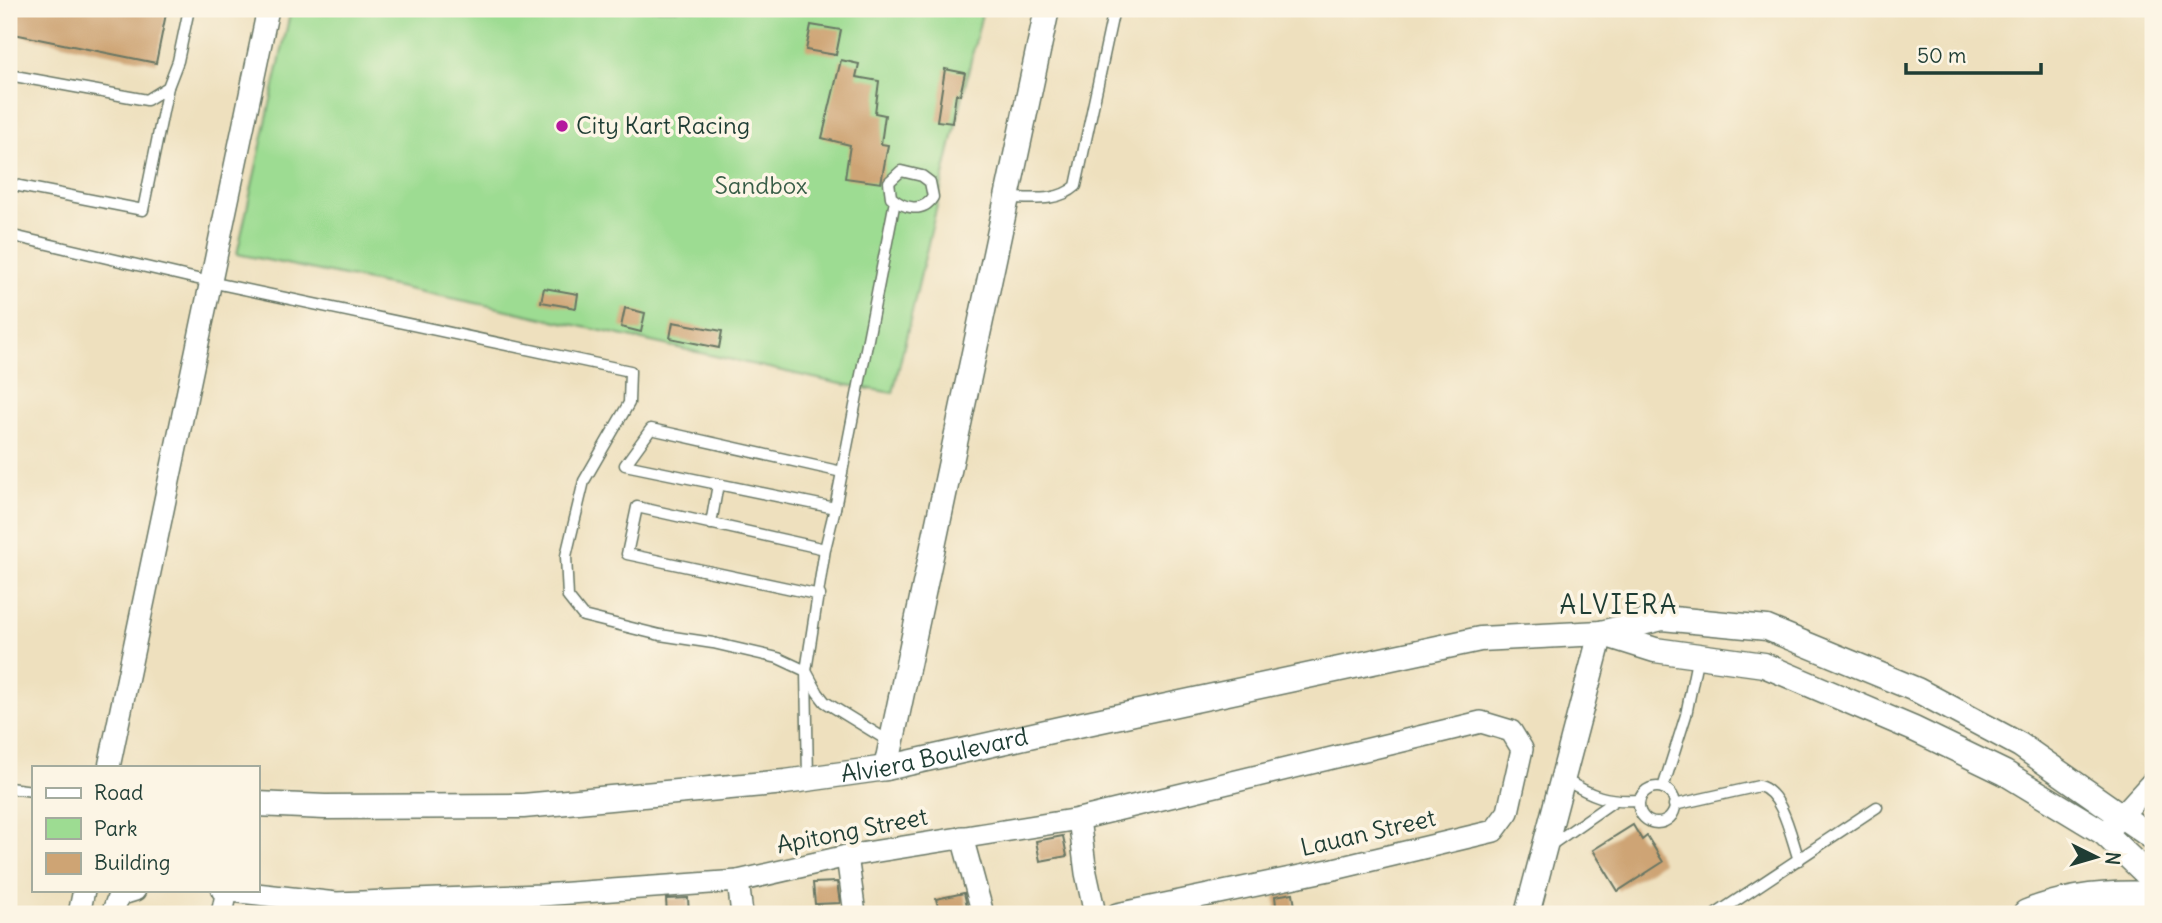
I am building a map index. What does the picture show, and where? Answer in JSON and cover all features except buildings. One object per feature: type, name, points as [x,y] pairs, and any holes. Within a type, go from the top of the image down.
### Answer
[{"type":"main road","points":[[2026,914],[2075,901],[2125,895],[2153,897]]},
{"type":"street","points":[[108,766],[268,9]]},
{"type":"street","points":[[886,768],[1047,9]]},
{"type":"street","points":[[1601,633],[1662,618],[1767,628],[1917,690],[2020,745],[2153,838]]},
{"type":"street","points":[[1601,633],[1655,650],[1764,665],[1914,729],[2005,773],[2104,833],[2153,880]]},
{"type":"street","points":[[1527,914],[1601,633]]},
{"type":"street","name":"Alviera Boulevard","points":[[259,804],[325,807],[523,806],[730,789],[886,768],[1480,639],[1601,633]]},
{"type":"street","name":"Apitong Street","points":[[236,892],[335,908],[738,881],[846,856],[1079,819],[1481,722]]},
{"type":"street","name":"Lauan Street","points":[[1117,914],[1334,869],[1494,831],[1508,811],[1522,749],[1511,731],[1481,722]]},
{"type":"street","points":[[2104,833],[2124,816],[2153,781]]},
{"type":"street","points":[[1079,819],[1095,914]]},
{"type":"street","points":[[962,838],[983,914]]},
{"type":"street","points":[[846,856],[855,914]]},
{"type":"street","points":[[738,881],[742,914]]},
{"type":"street","points":[[79,914],[84,892]]},
{"type":"street","points":[[222,914],[224,892]]},
{"type":"lane","points":[[9,184],[143,210],[168,87],[178,61],[189,9]]},
{"type":"lane","points":[[1006,198],[1055,198],[1076,186],[1114,9]]},
{"type":"lane","points":[[9,75],[148,100],[168,87]]},
{"type":"lane","points":[[808,778],[806,671],[820,595],[825,549],[895,201]]},
{"type":"lane","points":[[9,235],[210,282],[631,371],[629,403],[584,481],[566,556],[568,597],[583,616],[660,635],[713,643],[778,658],[806,671],[825,702],[890,742]]},
{"type":"lane","points":[[835,508],[625,465],[651,429],[842,472]]},
{"type":"lane","points":[[711,524],[718,484]]},
{"type":"lane","points":[[820,595],[627,554],[637,507],[825,549]]},
{"type":"lane","points":[[1663,788],[1686,715],[1698,655]]},
{"type":"lane","points":[[1562,777],[1590,795],[1614,801],[1639,800],[1648,789],[1663,788],[1669,792],[1674,805],[1668,818],[1654,822],[1642,815],[1639,800]]},
{"type":"lane","points":[[1674,805],[1759,786],[1767,788],[1777,797],[1799,860]]},
{"type":"lane","points":[[9,788],[32,790]]},
{"type":"lane","points":[[1542,850],[1614,801]]},
{"type":"lane","points":[[1716,914],[1877,807]]},
{"type":"green space","name":"Sandbox","points":[[291,9],[983,9],[893,393],[237,254]]},
{"type":"place","name":"City Kart Racing","points":[[562,126]]},
{"type":"district","name":"ALVIERA","points":[[1619,605]]}]
